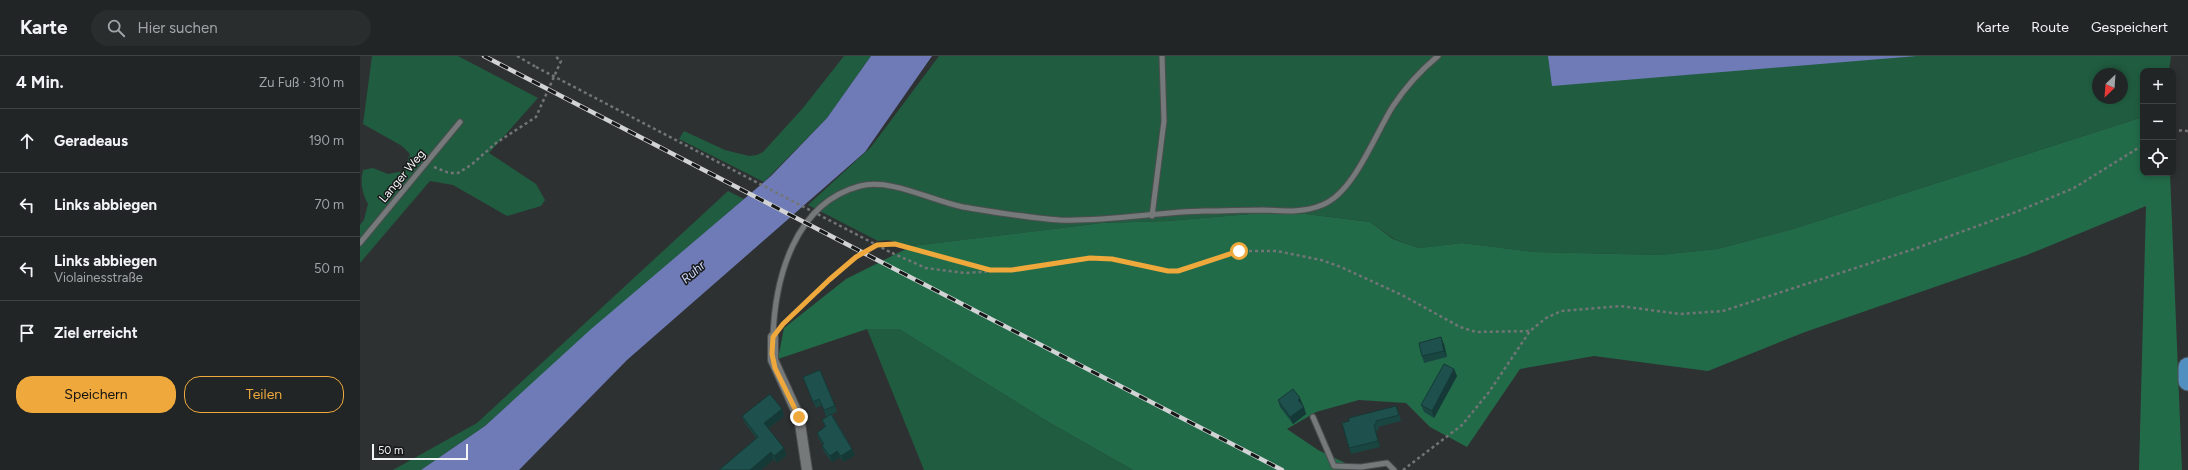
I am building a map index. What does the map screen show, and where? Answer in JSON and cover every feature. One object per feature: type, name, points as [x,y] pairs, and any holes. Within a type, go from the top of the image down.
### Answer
[{"type":"highway","points":[[2188,367],[2188,381]]},
{"type":"street","points":[[773,337],[773,360],[799,417],[806,470]]},
{"type":"lane","points":[[1152,216],[1164,121],[1162,56]]},
{"type":"lane","points":[[773,337],[783,272],[788,254],[796,237],[802,227],[818,210],[850,189],[863,185],[880,184],[961,206],[1060,220],[1152,216],[1201,211],[1300,211],[1324,204],[1343,190],[1406,88],[1438,56]]},
{"type":"lane","name":"Langer Weg","points":[[360,243],[460,122]]},
{"type":"lane","points":[[1313,418],[1334,466],[1361,467],[1387,463],[1394,470]]},
{"type":"path","points":[[517,56],[892,252],[926,268],[954,273],[1012,270],[1090,258],[1112,259],[1168,271],[1178,271],[1239,251],[1276,251],[1321,260],[1341,267],[1402,296],[1460,327],[1476,332],[1530,331]]},
{"type":"path","points":[[426,164],[449,173],[458,173],[471,165],[496,143],[536,117],[561,61],[555,56]]},
{"type":"path","points":[[2176,130],[2188,131]]},
{"type":"path","points":[[1403,470],[1462,425],[1489,392],[1530,331],[1546,318],[1561,312],[1620,306],[1680,314],[1723,311],[1914,249],[2016,212],[2074,188],[2140,147]]},
{"type":"path","points":[[773,337],[783,324],[829,280],[856,257],[877,245],[895,244],[990,270]]},
{"type":"green space","points":[[372,56],[458,56],[538,98],[489,153],[536,184],[545,200],[541,206],[507,216],[453,185],[430,181],[360,263],[360,225],[364,220],[368,204],[362,187],[363,170],[373,168],[388,174],[404,171],[410,154],[402,146],[363,124]]},
{"type":"green space","points":[[844,56],[871,56],[827,118],[764,182],[679,139],[684,131],[725,150],[749,156],[757,155],[763,152],[803,108]]},
{"type":"green space","points":[[939,56],[2171,56],[2169,68],[2140,68],[2140,118],[1790,230],[1717,249],[1659,255],[1535,252],[1462,243],[1419,248],[1394,239],[1370,222],[1306,214],[1262,213],[1168,221],[1102,223],[912,246],[888,240],[878,241],[808,205],[871,147]]},
{"type":"green space","points":[[2140,118],[2140,176],[2170,176],[2182,470],[2139,470],[2146,206],[2027,255],[1805,332],[1708,371],[1594,356],[1520,369],[1467,447],[1430,427],[1406,403],[1359,400],[1316,412],[1287,429],[1318,450],[1360,470],[1133,470],[1050,423],[899,329],[867,329],[778,359],[784,328],[846,279],[912,246],[1102,223],[1168,221],[1262,213],[1306,214],[1370,222],[1393,239],[1419,248],[1462,243],[1535,252],[1659,255],[1717,249],[1790,230]]},
{"type":"green space","points":[[728,191],[744,199],[603,320],[485,426],[421,470],[393,470],[477,423]]},
{"type":"green space","points":[[867,329],[899,329],[1050,423],[1133,470],[924,470]]},
{"type":"water","name":"Ruhr","points":[[871,56],[932,56],[865,152],[627,360],[519,470],[421,470],[485,426],[590,330],[771,176],[827,118]]},
{"type":"water","points":[[1548,56],[1917,56],[1552,86]]},
{"type":"building","points":[[1441,337],[1444,351],[1422,356],[1419,343]]},
{"type":"building","points":[[1444,364],[1454,369],[1432,411],[1421,405]]},
{"type":"building","points":[[820,370],[835,406],[824,410],[819,399],[813,402],[803,377]]},
{"type":"building","points":[[1293,389],[1300,398],[1298,400],[1304,407],[1290,417],[1278,400]]},
{"type":"building","points":[[770,394],[782,409],[764,423],[784,448],[774,456],[771,452],[750,470],[719,470],[758,437],[742,416]]},
{"type":"building","points":[[1396,406],[1399,415],[1376,421],[1376,424],[1374,425],[1378,441],[1349,448],[1342,423],[1349,421],[1349,418]]},
{"type":"building","points":[[831,414],[852,449],[841,456],[837,451],[830,456],[822,446],[824,444],[817,433],[826,426],[822,420]]},
{"type":"railway","points":[[484,56],[1282,470]]},
{"type":"route","points":[[799,417],[775,368],[772,354],[773,337],[783,324],[829,280],[856,257],[882,243],[895,244],[925,251],[990,270],[1012,270],[1090,258],[1112,259],[1168,271],[1178,271],[1190,268],[1224,254],[1239,251]]}]
